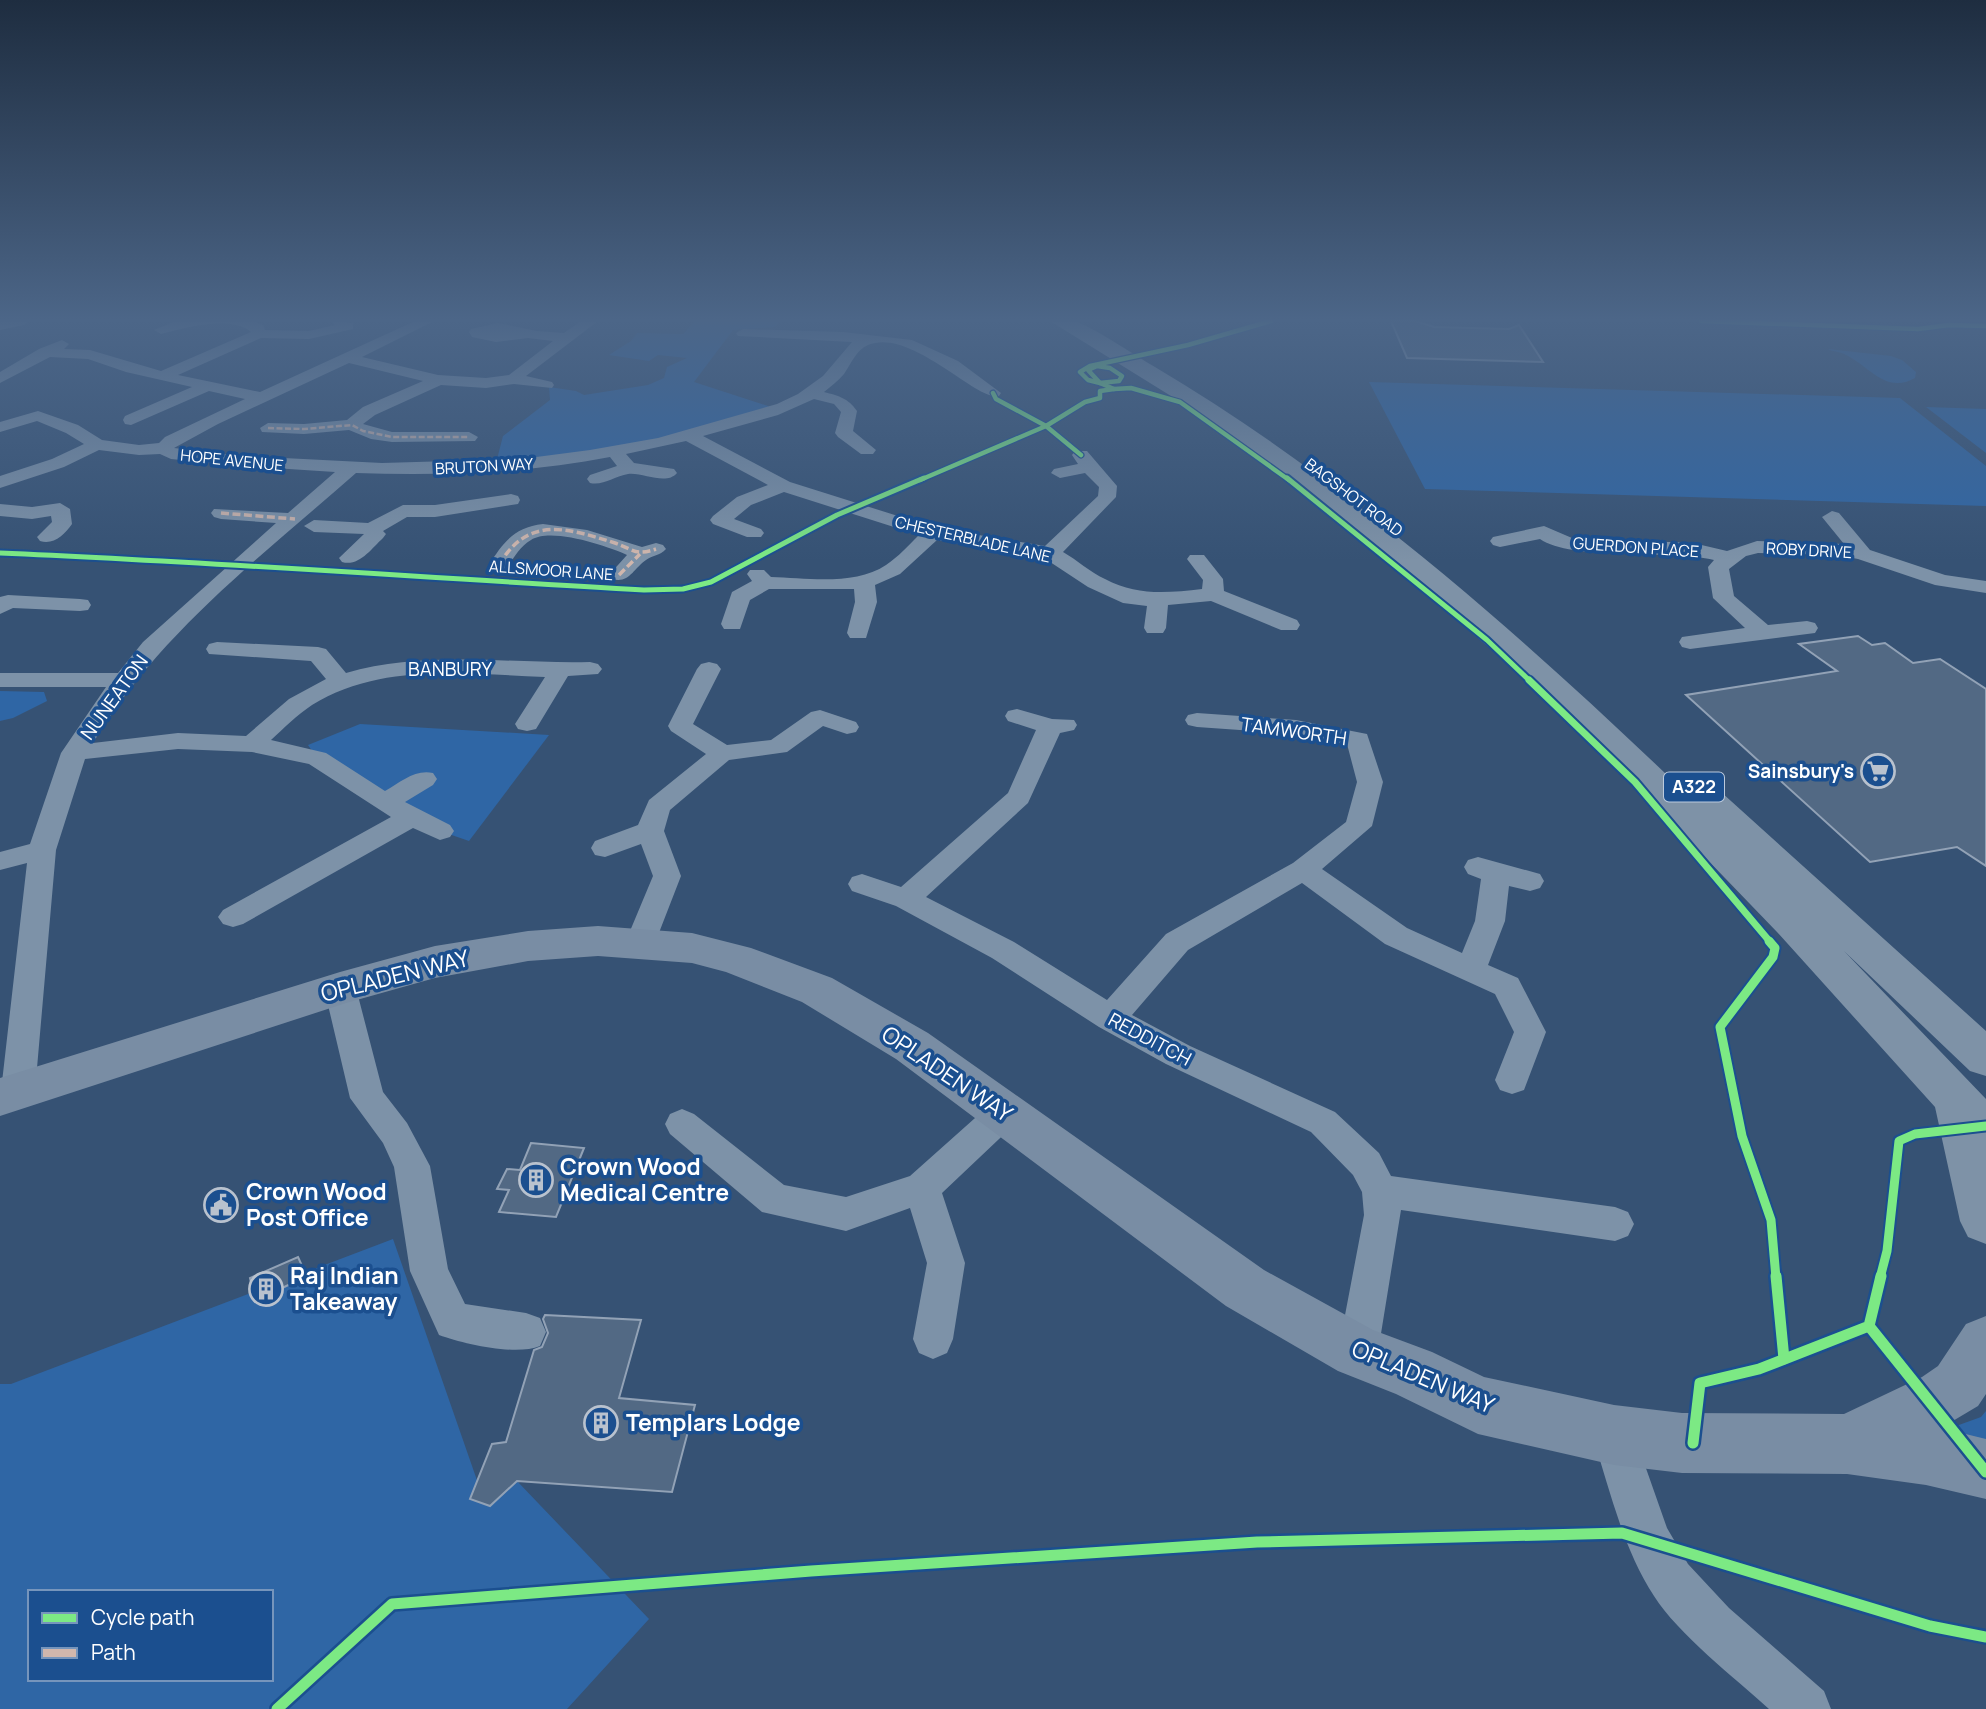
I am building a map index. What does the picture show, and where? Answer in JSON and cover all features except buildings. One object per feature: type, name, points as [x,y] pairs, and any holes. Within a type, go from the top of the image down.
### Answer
[{"type":"highway","name":"BAGSHOT ROAD","points":[[1193,401],[1256,442],[1337,502],[1521,644]]},
{"type":"highway","name":"BAGSHOT ROAD","points":[[1221,401],[1323,473],[1438,562],[1521,644]]},
{"type":"highway","name":"A322","points":[[1521,644],[1640,737],[1986,1058]]},
{"type":"highway","name":"A322","points":[[1521,644],[1846,977],[1971,1115],[1986,1221]]},
{"type":"street","points":[[131,421],[175,401]]},
{"type":"street","points":[[164,448],[171,441],[252,401]]},
{"type":"street","points":[[268,428],[304,429],[352,425],[369,411],[392,401]]},
{"type":"street","name":"BRUTON WAY","points":[[596,479],[622,461],[690,436],[769,412],[794,401]]},
{"type":"street","points":[[839,401],[849,411],[844,433],[867,450]]},
{"type":"street","name":"HOPE AVENUE","points":[[0,426],[38,416],[72,429],[97,445],[139,450],[164,448],[171,454],[276,465],[350,469]]},
{"type":"street","points":[[352,425],[358,430],[382,435],[469,437]]},
{"type":"street","name":"CHESTERBLADE LANE","points":[[690,436],[783,485],[933,533],[1050,553],[1095,583],[1131,598],[1158,600],[1213,594],[1289,625]]},
{"type":"street","points":[[0,482],[58,463],[97,445]]},
{"type":"street","name":"BRUTON WAY","points":[[350,469],[622,461],[668,473]]},
{"type":"street","points":[[1050,553],[1107,497],[1108,486],[1085,461],[1060,473]]},
{"type":"street","points":[[514,466],[511,500],[533,531]]},
{"type":"street","name":"NUNEATON","points":[[9,1094],[42,850],[74,753],[122,680],[151,648],[214,587],[304,522],[350,469]]},
{"type":"street","points":[[754,533],[720,520],[744,501],[783,485]]},
{"type":"street","points":[[221,513],[372,529],[407,502],[435,511],[511,500]]},
{"type":"street","points":[[0,510],[32,513],[60,509],[62,524],[47,537]]},
{"type":"street","name":"ROBY DRIVE","points":[[1832,517],[1863,554]]},
{"type":"street","points":[[349,558],[376,534],[372,529]]},
{"type":"street","points":[[499,565],[511,545],[533,531],[606,539],[648,552],[619,575]]},
{"type":"street","name":"GUERDON PLACE","points":[[1500,541],[1544,532],[1555,540],[1572,544],[1693,548],[1732,559]]},
{"type":"street","points":[[732,624],[740,597],[761,579],[833,584],[863,581],[891,571],[933,533]]},
{"type":"street","name":"ROBY DRIVE","points":[[1732,559],[1739,552],[1757,547],[1836,550],[1863,554],[1938,592],[1986,587]]},
{"type":"street","points":[[1197,559],[1213,579],[1213,594]]},
{"type":"street","points":[[1732,559],[1718,567],[1724,598],[1763,632]]},
{"type":"street","points":[[858,633],[866,602],[863,581]]},
{"type":"street","points":[[1155,628],[1158,600]]},
{"type":"street","points":[[0,608],[8,601],[80,605]]},
{"type":"street","points":[[1690,642],[1807,628]]},
{"type":"street","points":[[217,649],[318,654],[341,682]]},
{"type":"street","name":"BANBURY","points":[[252,744],[305,699],[341,682],[380,671],[436,667],[590,670]]},
{"type":"street","points":[[709,669],[680,726],[722,753]]},
{"type":"street","points":[[527,723],[560,671]]},
{"type":"street","points":[[0,680],[122,680]]},
{"type":"street","points":[[906,899],[1018,797],[1058,726],[1017,716]]},
{"type":"street","points":[[640,943],[667,876],[650,831],[658,806],[722,753],[778,747],[820,717],[847,727]]},
{"type":"street","name":"TAMWORTH","points":[[1110,1018],[1177,942],[1303,870],[1358,826],[1370,782],[1358,739],[1296,727],[1197,720]]},
{"type":"street","points":[[74,753],[178,741],[252,744],[317,758],[385,803],[440,831]]},
{"type":"street","points":[[385,803],[424,779]]},
{"type":"street","points":[[233,917],[257,896],[412,817]]},
{"type":"street","points":[[605,848],[650,831]]},
{"type":"street","points":[[0,861],[42,850]]},
{"type":"street","points":[[1303,870],[1396,936],[1507,986],[1530,1032],[1512,1080]]},
{"type":"street","points":[[1471,970],[1490,921],[1487,870],[1530,881]]},
{"type":"street","name":"REDDITCH","points":[[862,884],[906,899],[1003,950],[1110,1018],[1178,1055],[1323,1122],[1366,1164],[1380,1191],[1383,1216],[1358,1352]]},
{"type":"street","name":"OPLADEN WAY","points":[[9,1094],[340,988],[435,962],[528,946],[598,941],[692,948],[736,958],[817,990],[912,1046],[1245,1288],[1358,1352],[1412,1372],[1478,1405],[1614,1435],[1682,1443],[1847,1444],[1926,1455],[1986,1469]]},
{"type":"street","points":[[340,988],[367,1098],[395,1133],[412,1166],[429,1271],[453,1321],[526,1332]]},
{"type":"street","points":[[682,1124],[775,1200],[846,1214],[922,1188],[1004,1112]]},
{"type":"street","points":[[922,1188],[946,1263],[933,1339]]},
{"type":"street","points":[[1380,1191],[1615,1224]]},
{"type":"street","name":"OPLADEN WAY","points":[[1847,1444],[1942,1397],[1958,1386],[1986,1343]]},
{"type":"street","points":[[1614,1435],[1648,1539],[1671,1581],[1712,1625],[1806,1709]]},
{"type":"shaded area","points":[[549,401],[752,401],[777,409],[690,436],[495,467],[503,436]]},
{"type":"shaded area","points":[[1379,401],[1903,401],[1986,466],[1986,506],[1425,489]]},
{"type":"shaded area","points":[[1926,407],[1986,409],[1986,453]]},
{"type":"shaded area","points":[[0,691],[44,692],[47,701],[13,718],[0,721]]},
{"type":"shaded area","points":[[360,724],[549,735],[469,841],[440,831],[317,758],[308,745]]},
{"type":"shaded area","points":[[393,1239],[479,1486],[517,1481],[649,1619],[567,1709],[0,1709],[0,1384],[11,1384]]},
{"type":"shaded area","points":[[1986,1411],[1986,1441],[1945,1430],[1981,1417]]},
{"type":"marked path","points":[[268,428],[304,429],[352,425],[363,431],[392,437],[469,437]]},
{"type":"marked path","points":[[221,513],[295,519]]},
{"type":"marked path","points":[[499,565],[517,540],[533,531],[556,530],[587,536],[618,544],[640,554],[656,549]]},
{"type":"marked path","points":[[619,575],[640,554]]},
{"type":"cycle path","points":[[999,401],[1046,426],[1081,455]]},
{"type":"cycle path","name":"ALLSMOOR LANE","points":[[0,553],[169,560],[255,568],[644,590],[683,589],[711,582],[837,515],[1046,426],[1090,401]]},
{"type":"cycle path","points":[[1176,401],[1290,480],[1487,640],[1635,782],[1775,948],[1773,957],[1720,1027],[1742,1136],[1771,1220],[1784,1359]]},
{"type":"cycle path","points":[[1693,1443],[1700,1383],[1759,1369],[1869,1326],[1887,1251],[1899,1141],[1915,1134],[1986,1126]]},
{"type":"cycle path","points":[[1869,1326],[1986,1472]]},
{"type":"cycle path","points":[[277,1709],[392,1604],[811,1571],[1257,1542],[1622,1533],[1930,1626],[1986,1637]]},
{"type":"place","name":"Sainsbury's","points":[[1878,771]]},
{"type":"place","name":"Crown Wood Medical Centre","points":[[536,1180]]},
{"type":"place","name":"Crown Wood Post Office","points":[[221,1205]]},
{"type":"place","name":"Raj Indian Takeaway","points":[[266,1289]]},
{"type":"place","name":"Templars Lodge","points":[[601,1423]]}]
